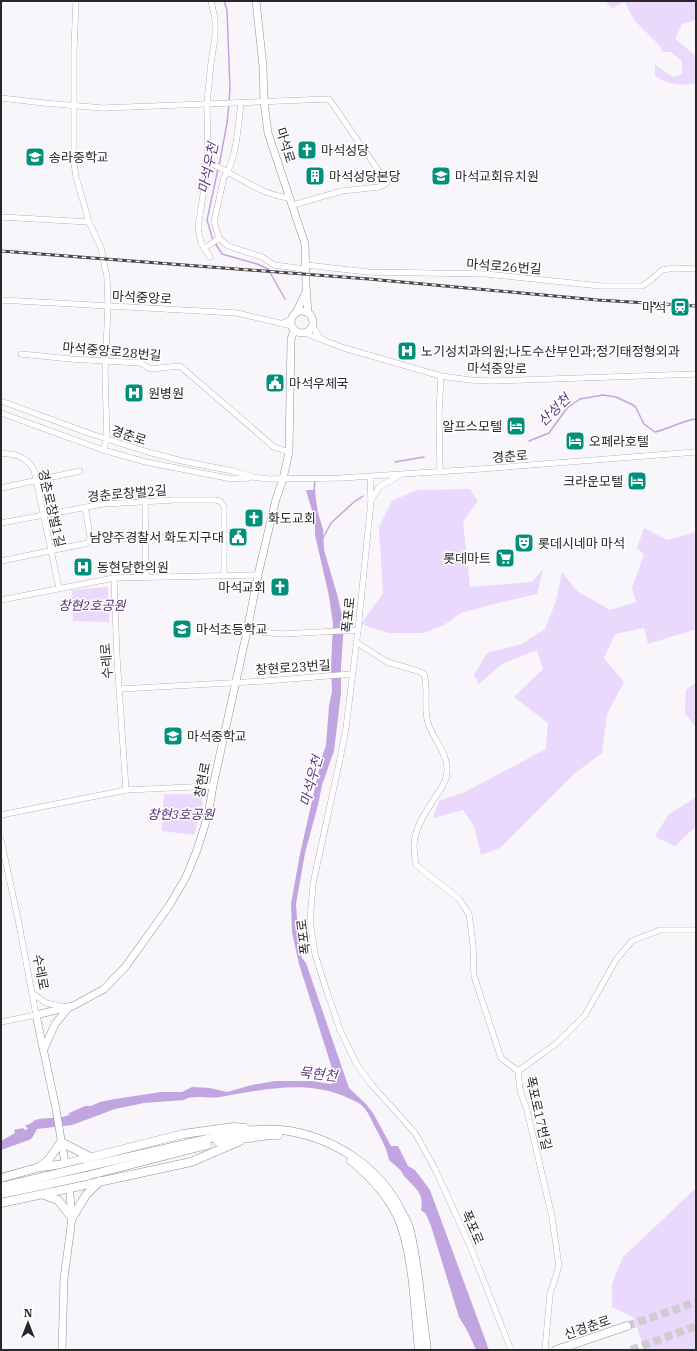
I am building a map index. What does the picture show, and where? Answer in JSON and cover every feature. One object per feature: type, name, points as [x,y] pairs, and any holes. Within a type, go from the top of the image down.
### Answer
[{"type":"highway","points":[[1,1178],[40,1167],[65,1164],[183,1134],[234,1127],[289,1131],[311,1136],[329,1143],[353,1156],[370,1169],[387,1188],[408,1226],[414,1249],[427,1350]]},
{"type":"highway","points":[[1,1194],[85,1167],[238,1132],[262,1129]]},
{"type":"highway","points":[[1,1187],[86,1176],[220,1141],[280,1135],[307,1140],[327,1148],[351,1161],[365,1173],[381,1190],[401,1224],[409,1253],[419,1350]]},
{"type":"highway","points":[[1,1203],[191,1162],[250,1137]]},
{"type":"highway","points":[[40,1167],[49,1159],[61,1142],[90,1157]]},
{"type":"highway","points":[[43,1195],[58,1200],[72,1218],[86,1195],[100,1181]]},
{"type":"highway","name":"신경춘로","points":[[556,1350],[627,1326]]},
{"type":"main road","name":"마석로","points":[[256,1],[268,133],[305,244],[308,313]]},
{"type":"main road","points":[[283,479],[289,452],[291,340],[293,322],[306,292]]},
{"type":"main road","points":[[302,311],[308,313],[312,319],[312,325],[309,330],[304,333],[297,332],[293,322],[302,311]]},
{"type":"main road","name":"창현로","points":[[36,1015],[73,1006],[104,989],[126,966],[169,906],[186,877],[197,850],[208,815],[258,575],[276,499],[283,479]]},
{"type":"main road","points":[[44,1049],[55,1024],[69,1007]]},
{"type":"main road","name":"수레로","points":[[36,1015],[56,1109],[61,1142]]},
{"type":"main road","points":[[61,1142],[70,1189],[72,1218],[64,1279],[62,1350]]},
{"type":"street","points":[[76,1],[74,29],[74,163],[76,177],[89,222],[101,248],[107,277],[107,439],[103,450]]},
{"type":"street","points":[[210,257],[199,235],[198,228],[210,164],[207,103],[215,37],[215,19],[212,1]]},
{"type":"street","points":[[1,98],[103,108],[329,99],[387,183],[379,187],[342,191],[292,202],[251,186],[226,171],[210,164]]},
{"type":"street","points":[[206,247],[218,238],[214,222],[224,177],[237,134],[241,102]]},
{"type":"street","points":[[1,217],[89,222]]},
{"type":"street","name":"마석로26번길","points":[[218,238],[228,246],[262,257],[274,265],[368,272],[486,274],[601,286],[642,286],[662,270],[674,268],[696,269]]},
{"type":"street","name":"마석중앙로","points":[[1,300],[238,313],[281,324],[293,322]]},
{"type":"street","points":[[312,325],[324,341]]},
{"type":"street","name":"마석중앙로","points":[[304,333],[357,352],[441,376],[470,380],[492,381],[696,374]]},
{"type":"street","name":"마석중앙로28번길","points":[[21,354],[106,362],[141,363],[150,369],[180,366],[274,447],[289,452]]},
{"type":"street","points":[[440,472],[439,413],[441,376]]},
{"type":"street","name":"경춘로","points":[[1,401],[148,452],[182,461],[233,471],[253,477]]},
{"type":"street","name":"경춘로","points":[[1,413],[103,450],[146,462],[232,479],[253,477],[325,479],[440,472],[696,452]]},
{"type":"street","name":"경춘로창벌1길","points":[[1,454],[11,454],[25,460],[34,470],[59,588]]},
{"type":"street","points":[[1,488],[80,471]]},
{"type":"street","points":[[371,501],[379,487],[402,474]]},
{"type":"street","name":"폭포로","points":[[370,476],[371,501],[346,728],[313,884],[310,921],[315,954],[326,992],[341,1032],[357,1065],[372,1085],[415,1133],[435,1168],[471,1248],[511,1350]]},
{"type":"street","name":"경춘로창벌2길","points":[[1,523],[103,504],[203,499],[220,501],[224,507],[224,575]]},
{"type":"street","points":[[144,502],[146,577]]},
{"type":"street","points":[[1,561],[88,543],[90,536],[85,507]]},
{"type":"street","points":[[120,539],[224,536]]},
{"type":"street","points":[[1,600],[114,578],[258,575]]},
{"type":"street","name":"수레로","points":[[114,578],[117,658],[126,790]]},
{"type":"street","points":[[247,632],[282,634],[358,630]]},
{"type":"street","points":[[356,642],[387,662],[424,674],[426,681],[425,707],[428,723],[444,756],[447,771],[444,785],[432,801],[417,829],[414,846],[416,865],[459,899],[469,914],[473,945],[474,976],[501,1058],[518,1071]]},
{"type":"street","name":"창현로23번길","points":[[120,689],[352,674]]},
{"type":"street","points":[[1,815],[126,790],[213,786]]},
{"type":"street","name":"수레로","points":[[1,840],[36,1015]]},
{"type":"street","name":"폭포로17번길","points":[[545,1350],[550,1294],[559,1266],[552,1217],[527,1110],[520,1090],[518,1071],[557,1042],[584,1015],[616,960],[632,941],[660,930],[696,930]]},
{"type":"street","points":[[32,993],[46,1003],[69,1007]]},
{"type":"street","points":[[1,1022],[36,1015]]},
{"type":"green space","points":[[605,1],[696,1],[696,20],[682,24],[675,39],[696,56],[696,83],[674,84],[655,76],[655,65],[673,77],[682,74],[682,61],[671,52],[662,52],[661,47],[634,20],[625,2],[612,8]]},
{"type":"green space","points":[[470,489],[478,501],[463,522],[470,587],[532,582],[543,569],[537,594],[461,613],[444,625],[424,633],[388,633],[361,624],[383,593],[379,527],[392,501],[417,490]]},
{"type":"green space","points":[[644,528],[667,540],[696,532],[696,629],[648,644],[644,628],[615,634],[604,658],[624,682],[607,714],[602,753],[575,773],[500,848],[481,855],[474,826],[463,810],[433,818],[439,801],[465,792],[546,749],[548,723],[514,697],[543,669],[537,650],[502,664],[479,684],[474,675],[487,653],[522,644],[545,629],[556,601],[562,572],[577,591],[610,610],[636,602],[632,588],[644,554],[637,548]]},
{"type":"green space","name":"창현2호공원","points":[[108,587],[109,622],[73,621],[72,590]]},
{"type":"green space","points":[[696,682],[696,728],[685,713],[686,690]]},
{"type":"green space","name":"창현3호공원","points":[[164,794],[200,794],[203,802],[194,835],[162,831]]},
{"type":"green space","points":[[696,797],[696,826],[675,846],[655,837],[668,815]]},
{"type":"green space","points":[[696,1188],[696,1350],[645,1350],[633,1317],[612,1307],[612,1284],[623,1257]]},
{"type":"shaded area","points":[[306,490],[316,490],[318,513],[323,529],[324,550],[344,624],[341,693],[334,751],[322,785],[305,853],[296,904],[298,933],[302,958],[306,963],[349,1088],[366,1104],[373,1113],[391,1146],[398,1146],[408,1166],[415,1170],[430,1190],[489,1350],[476,1350],[459,1317],[431,1226],[426,1214],[421,1210],[421,1196],[400,1170],[389,1160],[384,1144],[370,1116],[363,1106],[346,1097],[315,1088],[299,1087],[268,1089],[216,1097],[191,1097],[184,1100],[144,1103],[115,1109],[72,1125],[37,1129],[32,1138],[29,1140],[1,1150],[1,1141],[15,1133],[14,1130],[23,1128],[25,1130],[28,1129],[25,1125],[37,1120],[67,1116],[71,1114],[67,1114],[85,1106],[91,1106],[100,1102],[161,1092],[182,1092],[192,1087],[210,1088],[227,1092],[252,1085],[275,1081],[312,1081],[333,1083],[331,1065],[299,964],[292,932],[291,904],[300,854],[326,745],[329,706],[332,691],[331,667],[333,624],[329,596],[315,535],[315,521]]},
{"type":"waterway","name":"마석우천","points":[[224,1],[227,10],[230,88],[229,101]]},
{"type":"waterway","name":"마석우천","points":[[219,166],[229,104]]},
{"type":"waterway","name":"마석우천","points":[[213,240],[207,220],[218,169]]},
{"type":"waterway","name":"마석우천","points":[[215,243],[222,254],[257,264],[268,269],[285,299]]},
{"type":"waterway","name":"산성천","points":[[529,441],[549,433],[567,408],[580,399],[603,395],[616,397],[635,406],[644,424],[655,432],[685,421],[696,419]]},
{"type":"waterway","name":"산성천","points":[[395,462],[424,457]]},
{"type":"waterway","name":"마석우천","points":[[314,490],[315,480]]},
{"type":"waterway","name":"산성천","points":[[323,538],[331,523],[354,502],[363,496]]},
{"type":"tunnel","points":[[627,1326],[696,1302]]},
{"type":"tunnel","points":[[631,1350],[696,1326]]},
{"type":"railway","points":[[1,251],[369,279],[598,300],[696,306]]},
{"type":"place","name":"마석성당","points":[[307,150]]},
{"type":"place","name":"송라중학교","points":[[35,157]]},
{"type":"place","name":"마석성당본당","points":[[315,176]]},
{"type":"place","name":"마석교회유치원","points":[[441,176]]},
{"type":"place","name":"마석","points":[[680,307]]},
{"type":"place","name":"노기성치과의원;나도수산부인과;정기태정형외과","points":[[407,351]]},
{"type":"place","name":"마석우체국","points":[[275,383]]},
{"type":"place","name":"원병원","points":[[134,393]]},
{"type":"place","name":"알프스모텔","points":[[516,426]]},
{"type":"place","name":"오페라호텔","points":[[575,441]]},
{"type":"place","name":"크라운모텔","points":[[637,481]]},
{"type":"place","name":"화도교회","points":[[254,518]]},
{"type":"place","name":"남양주경찰서 화도지구대","points":[[238,537]]},
{"type":"place","name":"롯데시네마 마석","points":[[524,543]]},
{"type":"place","name":"롯데마트","points":[[505,558]]},
{"type":"place","name":"동현당한의원","points":[[83,567]]},
{"type":"place","name":"마석교회","points":[[280,587]]},
{"type":"place","name":"마석초등학교","points":[[182,629]]},
{"type":"place","name":"마석중학교","points":[[173,736]]},
{"type":"water label","name":"묵현천","points":[[318,1074]]}]
